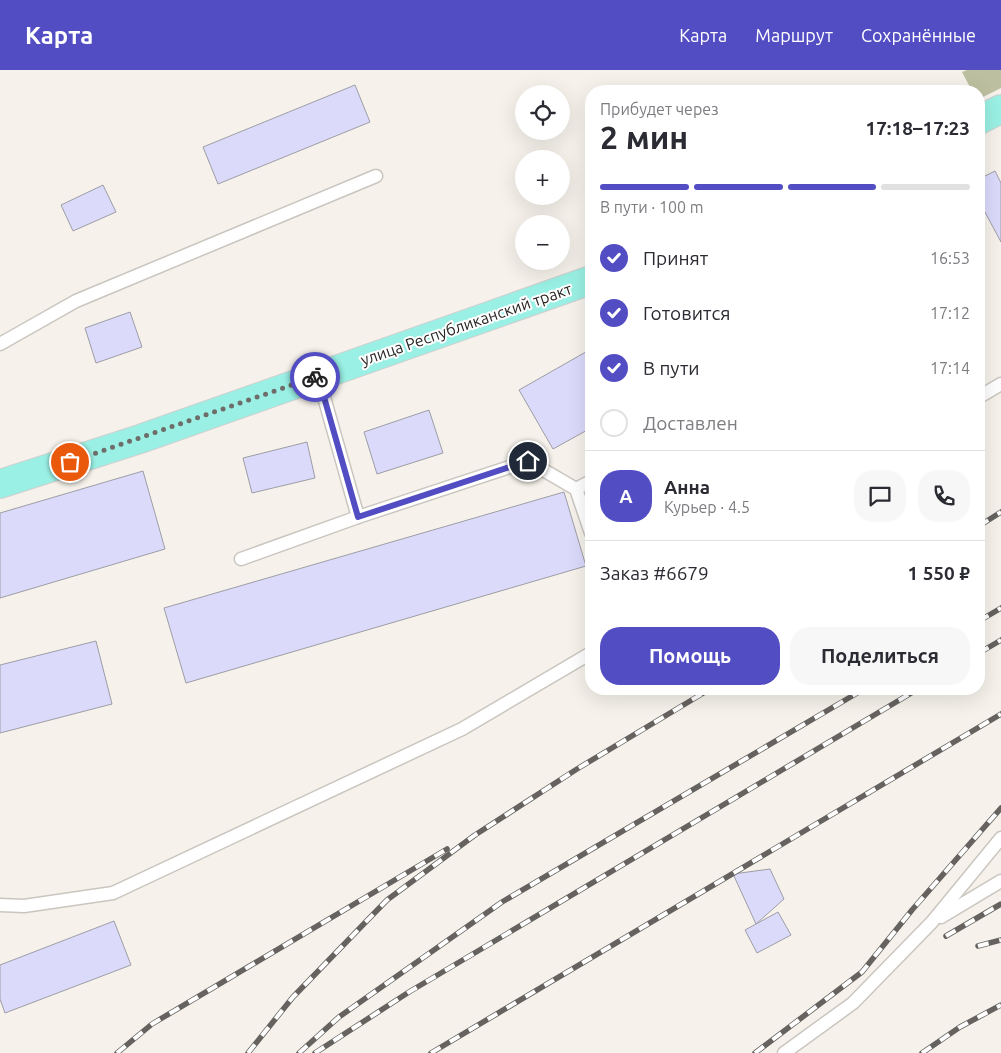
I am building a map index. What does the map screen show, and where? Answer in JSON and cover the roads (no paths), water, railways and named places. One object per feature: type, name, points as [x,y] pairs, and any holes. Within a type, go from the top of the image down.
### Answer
[{"type":"main road","points":[[985,117],[1001,109]]},
{"type":"main road","name":"улица Республиканский тракт","points":[[0,484],[140,439],[585,282]]},
{"type":"lane","points":[[0,344],[76,301],[376,176]]},
{"type":"lane","points":[[318,376],[358,517]]},
{"type":"lane","points":[[985,393],[1001,384]]},
{"type":"lane","points":[[241,559],[358,517],[528,461],[576,489],[585,515]]},
{"type":"lane","points":[[576,489],[585,484]]},
{"type":"lane","points":[[0,905],[24,906],[113,893],[462,729],[585,656]]},
{"type":"lane","points":[[784,1053],[853,1003],[932,922],[1001,838]]},
{"type":"lane","points":[[932,922],[1001,882]]},
{"type":"railway","points":[[985,522],[1001,512]]},
{"type":"railway","points":[[985,617],[1001,608]]},
{"type":"railway","points":[[985,649],[1001,640]]},
{"type":"railway","points":[[248,1053],[293,997],[387,900],[475,835],[577,769],[700,695]]},
{"type":"railway","points":[[299,1053],[339,1017],[502,902],[854,695]]},
{"type":"railway","points":[[315,1053],[409,992],[908,695]]},
{"type":"railway","points":[[431,1053],[1001,714]]},
{"type":"railway","points":[[755,1053],[862,972],[912,910],[1001,808]]},
{"type":"railway","points":[[117,1053],[152,1024],[447,849]]},
{"type":"railway","points":[[946,936],[1001,904]]},
{"type":"railway","points":[[978,946],[1001,940]]},
{"type":"railway","points":[[922,1053],[960,1027],[1001,1005]]}]
